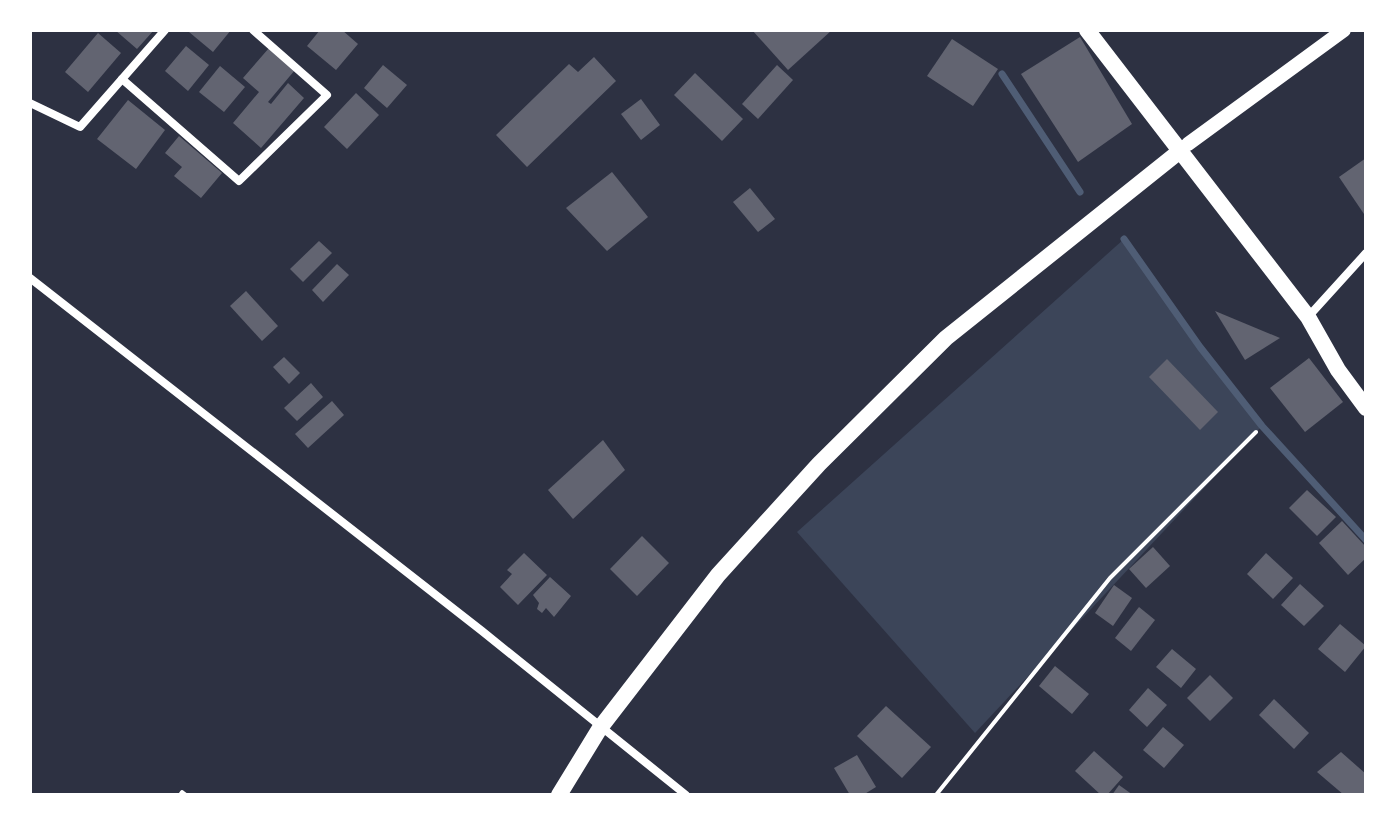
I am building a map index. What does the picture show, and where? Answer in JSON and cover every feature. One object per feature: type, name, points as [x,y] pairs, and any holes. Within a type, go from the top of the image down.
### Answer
[{"type":"main road","points":[[1087,30],[1184,147],[1308,317],[1338,370],[1366,408]]},
{"type":"main road","points":[[559,795],[600,728],[718,575],[830,454],[946,338],[1184,147]]},
{"type":"street","points":[[30,103],[80,127],[165,30]]},
{"type":"street","points":[[122,79],[239,181],[327,95],[253,30]]},
{"type":"street","points":[[1184,147],[1344,30]]},
{"type":"street","points":[[1308,317],[1366,253]]},
{"type":"street","points":[[30,278],[482,631],[686,795]]},
{"type":"path","points":[[936,795],[1110,578],[1256,432]]},
{"type":"shaded area","points":[[1124,239],[1262,426],[975,733],[797,532]]},
{"type":"building","points":[[115,30],[154,30],[137,49]]},
{"type":"building","points":[[231,30],[213,52],[189,32]]},
{"type":"building","points":[[320,30],[342,30],[358,44],[336,70],[307,46]]},
{"type":"building","points":[[752,30],[832,30],[788,70]]},
{"type":"building","points":[[98,33],[121,53],[88,92],[65,72]]},
{"type":"building","points":[[1080,37],[1132,124],[1078,162],[1021,74]]},
{"type":"building","points":[[952,39],[998,69],[973,106],[927,76]]},
{"type":"building","points":[[186,46],[209,65],[188,91],[165,71]]},
{"type":"building","points":[[269,48],[295,70],[268,102],[271,104],[288,83],[304,98],[261,148],[233,123],[259,92],[243,78]]},
{"type":"building","points":[[594,57],[616,81],[527,167],[496,135],[569,64],[578,72]]},
{"type":"building","points":[[383,65],[407,85],[387,108],[364,88]]},
{"type":"building","points":[[777,65],[793,80],[758,119],[742,104]]},
{"type":"building","points":[[220,66],[245,87],[224,112],[199,92]]},
{"type":"building","points":[[695,73],[743,119],[722,141],[674,95]]},
{"type":"building","points":[[356,93],[379,115],[347,149],[324,127]]},
{"type":"building","points":[[641,99],[660,125],[641,140],[621,114]]},
{"type":"building","points":[[128,100],[165,130],[136,169],[97,139]]},
{"type":"building","points":[[179,136],[222,173],[201,198],[174,176],[182,167],[165,153]]},
{"type":"building","points":[[1366,158],[1366,217],[1339,177]]},
{"type":"building","points":[[612,172],[648,217],[607,251],[566,208]]},
{"type":"building","points":[[750,188],[775,219],[758,232],[733,202]]},
{"type":"building","points":[[319,241],[332,253],[303,282],[290,269]]},
{"type":"building","points":[[337,264],[349,275],[323,302],[312,290]]},
{"type":"building","points":[[246,291],[278,326],[262,341],[230,306]]},
{"type":"building","points":[[1215,311],[1280,338],[1245,360]]},
{"type":"building","points":[[284,357],[300,373],[289,384],[273,367]]},
{"type":"building","points":[[1309,358],[1343,402],[1305,432],[1270,388]]},
{"type":"building","points":[[1167,359],[1218,412],[1200,430],[1149,377]]},
{"type":"building","points":[[311,383],[323,397],[297,421],[284,408]]},
{"type":"building","points":[[332,401],[344,415],[308,448],[295,434]]},
{"type":"building","points":[[603,440],[625,470],[573,519],[548,490]]},
{"type":"building","points":[[1307,490],[1336,517],[1317,536],[1289,508]]},
{"type":"building","points":[[1342,521],[1366,547],[1366,558],[1348,575],[1319,543]]},
{"type":"building","points":[[642,536],[669,563],[637,596],[610,569]]},
{"type":"building","points":[[1153,547],[1170,566],[1146,588],[1129,569]]},
{"type":"building","points":[[524,553],[547,575],[518,605],[500,587],[512,574],[507,570]]},
{"type":"building","points":[[1266,553],[1293,578],[1273,599],[1247,574]]},
{"type":"building","points":[[550,577],[571,596],[554,617],[546,608],[542,613],[537,609],[539,603],[533,595]]},
{"type":"building","points":[[1300,584],[1324,606],[1304,626],[1281,605]]},
{"type":"building","points":[[1114,585],[1132,598],[1113,626],[1095,613]]},
{"type":"building","points":[[1139,607],[1155,620],[1131,651],[1115,638]]},
{"type":"building","points":[[1340,624],[1366,646],[1345,672],[1318,649]]},
{"type":"building","points":[[1172,649],[1196,669],[1181,688],[1156,667]]},
{"type":"building","points":[[1055,666],[1089,694],[1072,714],[1039,686]]},
{"type":"building","points":[[1210,675],[1233,698],[1210,721],[1187,698]]},
{"type":"building","points":[[1148,688],[1167,705],[1147,727],[1129,710]]},
{"type":"building","points":[[1274,699],[1309,733],[1294,749],[1259,715]]},
{"type":"building","points":[[886,706],[931,747],[902,778],[857,736]]},
{"type":"building","points":[[1163,727],[1184,745],[1164,768],[1143,750]]},
{"type":"building","points":[[1094,751],[1123,777],[1107,795],[1101,795],[1075,771]]},
{"type":"building","points":[[1341,752],[1366,774],[1366,795],[1344,795],[1317,772]]},
{"type":"building","points":[[857,755],[876,787],[863,795],[850,795],[834,768]]},
{"type":"building","points":[[1119,785],[1133,795],[1112,795]]},
{"type":"waterway","points":[[1002,74],[1080,192]]},
{"type":"waterway","points":[[1124,239],[1200,347],[1262,426],[1366,540]]}]
